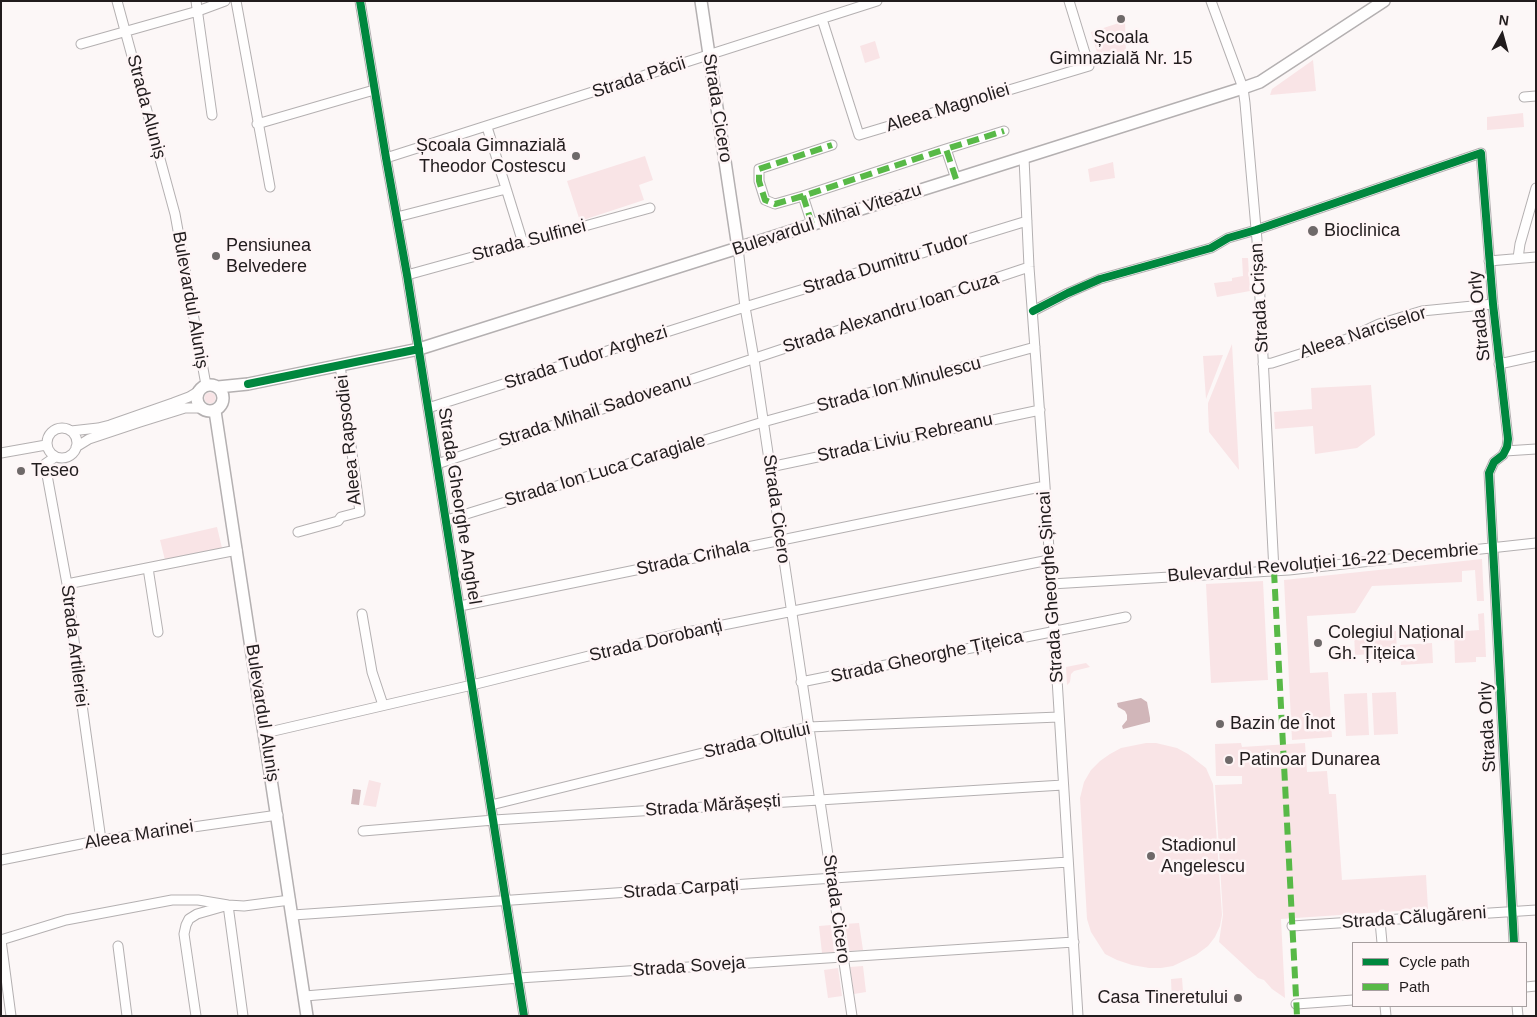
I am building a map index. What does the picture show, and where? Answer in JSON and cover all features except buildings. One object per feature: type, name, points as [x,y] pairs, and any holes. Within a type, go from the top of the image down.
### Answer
[{"type":"main road","name":"Strada Cicero","points":[[701,1],[738,248]]},
{"type":"main road","name":"Bulevardul Mihai Viteazu","points":[[202,388],[214,385],[218,387],[248,384],[419,349],[1243,88],[1260,82],[1384,1]]},
{"type":"main road","name":"Bulevardul Mihai Viteazu","points":[[219,407],[230,396],[248,384]]},
{"type":"main road","points":[[202,388],[197,402],[201,408],[208,412],[219,407],[223,394],[218,387]]},
{"type":"main road","name":"Bulevardul Aluniș","points":[[219,407],[237,550],[307,1016]]},
{"type":"street","name":"Strada Aluniș","points":[[117,1],[174,214]]},
{"type":"street","points":[[196,1],[212,115]]},
{"type":"street","points":[[81,44],[198,11],[225,1]]},
{"type":"street","points":[[236,1],[270,187]]},
{"type":"street","name":"Strada Gheorghe Anghel","points":[[360,1],[447,520],[524,1016]]},
{"type":"street","name":"Strada Păcii","points":[[386,158],[822,19],[861,4],[877,1]]},
{"type":"street","name":"Aleea Magnoliei","points":[[822,19],[859,135],[1089,66],[1069,1]]},
{"type":"street","name":"Strada Crișan","points":[[1211,1],[1243,88],[1256,230],[1274,571]]},
{"type":"street","points":[[258,124],[374,90]]},
{"type":"street","points":[[1524,97],[1536,96]]},
{"type":"street","points":[[487,127],[523,243]]},
{"type":"street","points":[[832,145],[759,169],[759,181],[766,200],[775,204],[803,196],[1004,130]]},
{"type":"street","points":[[946,149],[956,180]]},
{"type":"street","name":"Strada Orly","points":[[1033,311],[1090,283],[1211,248],[1228,238],[1481,154],[1493,304],[1508,438],[1505,452],[1499,460],[1494,462],[1489,473],[1514,942]]},
{"type":"street","name":"Strada Gheorghe Șincai","points":[[1024,158],[1026,221],[1050,560],[1078,1016]]},
{"type":"street","points":[[1518,258],[1520,244],[1536,188]]},
{"type":"street","points":[[397,217],[506,189]]},
{"type":"street","points":[[803,196],[812,224]]},
{"type":"street","name":"Strada Sulfinei","points":[[407,274],[650,208]]},
{"type":"street","name":"Bulevardul Aluniș","points":[[174,214],[202,388]]},
{"type":"street","name":"Strada Dumitru Tudor","points":[[745,307],[1026,221]]},
{"type":"street","name":"Strada Cicero","points":[[738,248],[745,307],[852,1016]]},
{"type":"street","points":[[1489,261],[1536,257]]},
{"type":"street","name":"Strada Alexandru Ioan Cuza","points":[[754,358],[1029,267]]},
{"type":"street","name":"Aleea Narciselor","points":[[1263,364],[1272,363],[1347,339],[1379,324],[1422,311],[1493,304]]},
{"type":"street","name":"Strada Tudor Arghezi","points":[[428,408],[745,307]]},
{"type":"street","name":"Strada Ion Minulescu","points":[[763,422],[1035,347]]},
{"type":"street","points":[[1500,364],[1536,356]]},
{"type":"street","name":"Strada Mihail Sadoveanu","points":[[437,464],[754,358]]},
{"type":"street","name":"Aleea Rapsodiei","points":[[298,532],[338,521],[341,517],[360,512],[340,366]]},
{"type":"street","points":[[72,431],[76,439],[74,452],[68,457],[54,457],[46,445],[46,439],[52,431],[62,428],[72,431],[110,425],[189,397],[202,388]]},
{"type":"street","points":[[76,447],[89,439],[140,422],[185,408],[201,408]]},
{"type":"street","name":"Strada Liviu Rebreanu","points":[[770,467],[1040,410]]},
{"type":"street","name":"Strada Ion Luca Caragiale","points":[[447,520],[763,422]]},
{"type":"street","points":[[1,453],[46,445]]},
{"type":"street","points":[[1505,452],[1536,449]]},
{"type":"street","name":"Strada Artileriei","points":[[54,457],[45,464],[67,584],[101,840]]},
{"type":"street","name":"Strada Crihala","points":[[460,606],[1045,486]]},
{"type":"street","name":"Bulevardul Revoluției 16-22 Decembrie","points":[[1051,584],[1274,571],[1536,542]]},
{"type":"street","points":[[67,584],[237,550]]},
{"type":"street","name":"Strada Dorobanți","points":[[265,733],[472,685],[673,635],[1050,560]]},
{"type":"street","points":[[148,568],[158,632]]},
{"type":"street","points":[[362,614],[372,672],[383,706]]},
{"type":"street","name":"Strada Gheorghe Țițeica","points":[[801,682],[1126,617]]},
{"type":"street","name":"Strada Oltului","points":[[491,805],[808,727],[1059,717]]},
{"type":"street","name":"Strada Mărășești","points":[[363,831],[494,820],[1063,785]]},
{"type":"street","name":"Aleea Marinei","points":[[1,860],[101,840],[278,815]]},
{"type":"street","name":"Strada Carpați","points":[[293,915],[1068,862]]},
{"type":"street","points":[[11,1016],[1,940],[66,920],[172,900],[198,900],[228,906],[244,906],[290,900]]},
{"type":"street","points":[[196,1016],[184,934],[186,925],[189,919],[197,914],[228,906]]},
{"type":"street","points":[[228,906],[243,1016]]},
{"type":"street","name":"Strada Călugăreni","points":[[1292,926],[1536,910]]},
{"type":"street","points":[[1380,921],[1382,942]]},
{"type":"street","name":"Strada Soveja","points":[[304,996],[519,978],[1074,942]]},
{"type":"street","points":[[118,946],[127,1016]]},
{"type":"street","points":[[1296,1004],[1352,1000]]},
{"type":"shaded area","points":[[1125,21],[1126,51],[1099,59],[1091,32]]},
{"type":"shaded area","points":[[875,41],[880,58],[865,63],[860,46]]},
{"type":"shaded area","points":[[1313,60],[1316,91],[1270,95],[1272,89]]},
{"type":"shaded area","points":[[1523,113],[1524,127],[1487,130],[1487,117]]},
{"type":"shaded area","points":[[645,156],[653,180],[639,185],[644,200],[580,221],[567,181]]},
{"type":"shaded area","points":[[1113,162],[1115,178],[1090,182],[1088,169]]},
{"type":"shaded area","points":[[1242,258],[1248,258],[1250,291],[1217,297],[1214,283],[1232,281],[1232,278],[1243,276]]},
{"type":"shaded area","points":[[1232,344],[1239,470],[1209,432],[1208,403]]},
{"type":"shaded area","points":[[1223,355],[1206,399],[1203,356]]},
{"type":"shaded area","points":[[1371,385],[1375,435],[1357,448],[1315,454],[1313,426],[1275,429],[1274,412],[1312,409],[1311,388]]},
{"type":"shaded area","points":[[210,392],[216,398],[210,404],[204,398]]},
{"type":"shaded area","points":[[217,527],[222,548],[165,560],[160,540]]},
{"type":"shaded area","points":[[1482,559],[1484,601],[1477,601],[1475,570],[1462,571],[1462,582],[1372,586],[1355,613],[1307,616],[1310,673],[1328,672],[1332,737],[1292,740],[1284,580]]},
{"type":"shaded area","points":[[1263,581],[1268,680],[1211,683],[1206,584]]},
{"type":"shaded area","points":[[1484,613],[1486,657],[1476,657],[1476,662],[1455,663],[1454,632],[1479,630],[1478,614]]},
{"type":"shaded area","points":[[1396,631],[1397,653],[1355,655],[1354,633]]},
{"type":"shaded area","points":[[1432,643],[1433,663],[1401,665],[1400,645]]},
{"type":"shaded area","points":[[1086,663],[1090,667],[1074,671],[1067,685],[1066,667]]},
{"type":"shaded area","points":[[1396,692],[1398,734],[1374,735],[1372,693]]},
{"type":"shaded area","points":[[1367,693],[1369,735],[1346,736],[1344,694]]},
{"type":"shaded area","points":[[1141,698],[1147,702],[1150,722],[1123,729],[1122,726],[1127,720],[1127,715],[1125,711],[1118,707],[1117,703]]},
{"type":"shaded area","name":"Stadionul Angelescu","points":[[1156,743],[1177,748],[1206,768],[1213,784],[1222,915],[1220,926],[1208,946],[1196,955],[1173,966],[1161,968],[1132,965],[1105,954],[1091,932],[1087,919],[1080,798],[1084,782],[1091,770],[1110,754],[1121,748]]},
{"type":"shaded area","points":[[1241,743],[1242,747],[1305,743],[1307,772],[1327,771],[1329,794],[1336,794],[1342,880],[1426,875],[1428,909],[1281,919],[1285,998],[1272,989],[1264,980],[1258,978],[1219,942],[1223,915],[1215,785],[1242,784],[1242,776],[1216,776],[1215,744]]},
{"type":"shaded area","points":[[369,780],[381,783],[376,807],[363,805]]},
{"type":"shaded area","points":[[353,789],[361,790],[359,805],[351,804]]},
{"type":"shaded area","points":[[859,923],[863,950],[849,951],[845,924]]},
{"type":"shaded area","points":[[831,925],[834,952],[822,953],[819,926]]},
{"type":"shaded area","points":[[863,966],[866,992],[854,994],[850,967]]},
{"type":"shaded area","points":[[838,968],[842,996],[828,998],[824,970]]},
{"type":"shaded area","points":[[1182,978],[1184,1005],[1172,1005],[1171,979]]},
{"type":"marked path","points":[[956,179],[946,149],[1004,131]]},
{"type":"marked path","points":[[803,196],[775,204],[765,200],[759,181],[759,169],[832,145]]},
{"type":"marked path","points":[[812,224],[803,196],[946,149]]},
{"type":"marked path","points":[[1274,571],[1297,1016]]},
{"type":"cycle path","points":[[360,1],[407,275],[524,1016]]},
{"type":"cycle path","points":[[1033,311],[1100,279],[1211,248],[1228,238],[1481,153],[1493,304],[1508,439],[1503,455],[1494,462],[1489,473],[1514,942]]},
{"type":"cycle path","points":[[248,384],[419,349]]},
{"type":"place","name":"Școala Gimnazială Nr. 15","points":[[1121,19]]},
{"type":"place","name":"Școala Gimnazială Theodor Costescu","points":[[576,156]]},
{"type":"place","name":"Bioclinica","points":[[1313,231]]},
{"type":"place","name":"Pensiunea Belvedere","points":[[216,256]]},
{"type":"place","name":"Teseo","points":[[21,471]]},
{"type":"place","name":"Colegiul Național Gh. Țițeica","points":[[1318,643]]},
{"type":"place","name":"Bazin de Înot","points":[[1220,724]]},
{"type":"place","name":"Patinoar Dunarea","points":[[1229,760]]},
{"type":"place","name":"Stadionul Angelescu","points":[[1151,856]]},
{"type":"place","name":"Casa Tineretului","points":[[1238,998]]}]
